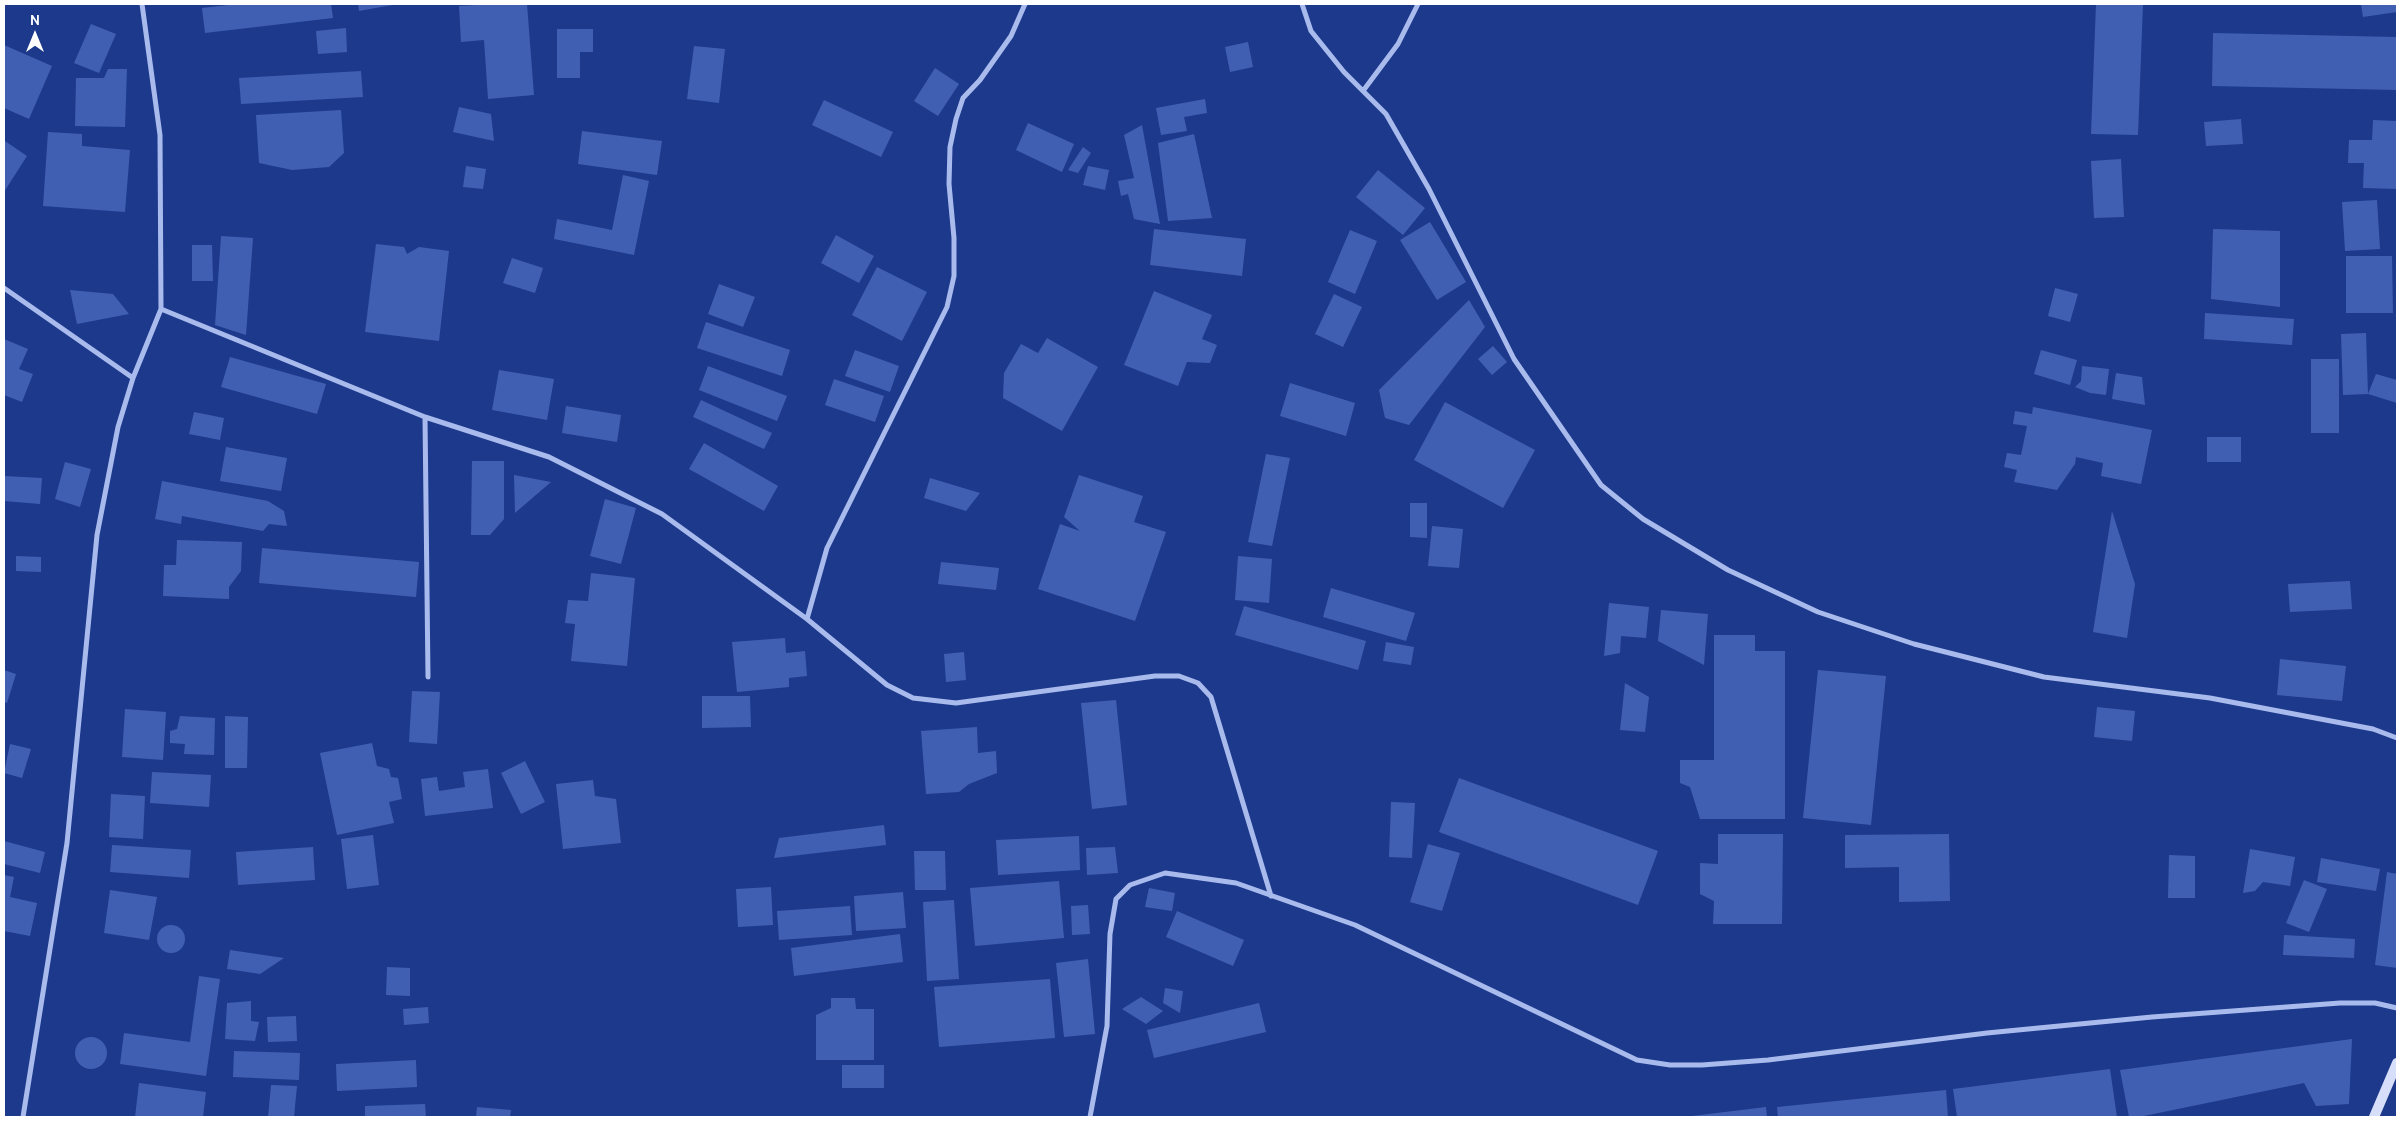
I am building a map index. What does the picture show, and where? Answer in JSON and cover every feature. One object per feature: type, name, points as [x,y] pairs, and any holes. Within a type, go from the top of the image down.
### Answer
[{"type":"street","points":[[23,1117],[66,843],[97,535],[118,427],[132,378],[161,309],[160,136],[142,4]]},
{"type":"street","points":[[807,619],[827,548],[947,308],[954,276],[954,238],[949,184],[950,148],[956,119],[963,98],[980,80],[1011,36],[1025,4]]},
{"type":"street","points":[[1302,4],[1311,31],[1344,72],[1386,114],[1420,172],[1514,359],[1601,485],[1643,519],[1728,570],[1818,612],[1914,644],[2044,677],[2210,698],[2373,729],[2397,738]]},
{"type":"street","points":[[1363,91],[1398,44],[1418,4]]},
{"type":"street","points":[[4,288],[132,378]]},
{"type":"street","points":[[161,309],[425,417],[549,457],[662,514],[807,619],[887,685],[913,698],[932,702],[956,703],[1155,676],[1179,676],[1198,683],[1211,697],[1271,896]]},
{"type":"street","points":[[425,417],[428,677]]},
{"type":"street","points":[[1090,1117],[1107,1026],[1110,934],[1116,899],[1130,886],[1165,873],[1236,883],[1355,924],[1637,1060],[1670,1065],[1702,1065],[1768,1060],[1987,1033],[2152,1017],[2340,1003],[2374,1003],[2397,1008]]},
{"type":"street","points":[[2374,1117],[2397,1063]]},
{"type":"building","points":[[237,4],[331,4],[333,18],[205,33],[202,8]]},
{"type":"building","points":[[358,4],[398,4],[359,11]]},
{"type":"building","points":[[527,4],[534,95],[488,99],[484,40],[461,42],[459,6]]},
{"type":"building","points":[[2096,4],[2143,4],[2138,135],[2091,134]]},
{"type":"building","points":[[2361,4],[2397,4],[2397,12],[2363,17]]},
{"type":"building","points":[[91,24],[116,34],[99,73],[74,63]]},
{"type":"building","points":[[346,28],[347,52],[318,54],[316,31]]},
{"type":"building","points":[[557,29],[593,29],[593,52],[580,52],[580,78],[557,78]]},
{"type":"building","points":[[2213,33],[2397,37],[2397,90],[2212,86]]},
{"type":"building","points":[[1248,42],[1253,67],[1230,72],[1225,47]]},
{"type":"building","points":[[4,45],[52,66],[29,119],[4,108]]},
{"type":"building","points":[[694,46],[725,49],[719,103],[687,99]]},
{"type":"building","points":[[935,68],[959,84],[938,116],[914,101]]},
{"type":"building","points":[[108,69],[127,69],[125,127],[75,126],[76,78],[104,78]]},
{"type":"building","points":[[361,71],[363,97],[241,104],[239,78]]},
{"type":"building","points":[[1205,99],[1207,113],[1184,117],[1187,131],[1161,135],[1156,108]]},
{"type":"building","points":[[824,100],[893,132],[881,157],[812,125]]},
{"type":"building","points":[[459,107],[491,114],[494,141],[453,132]]},
{"type":"building","points":[[341,110],[344,153],[329,167],[292,170],[259,163],[256,115]]},
{"type":"building","points":[[2241,119],[2243,144],[2206,146],[2204,122]]},
{"type":"building","points":[[2373,120],[2397,121],[2397,189],[2363,188],[2364,163],[2348,163],[2349,140],[2372,140]]},
{"type":"building","points":[[1028,123],[1074,144],[1062,172],[1016,150]]},
{"type":"building","points":[[1142,125],[1160,224],[1134,219],[1128,194],[1121,196],[1118,181],[1134,178],[1124,135]]},
{"type":"building","points":[[582,131],[662,141],[657,175],[578,164]]},
{"type":"building","points":[[48,132],[82,134],[82,146],[130,150],[125,212],[43,206]]},
{"type":"building","points":[[1194,134],[1212,218],[1168,221],[1158,143]]},
{"type":"building","points":[[5,141],[27,156],[4,192],[4,143]]},
{"type":"building","points":[[1083,147],[1091,153],[1078,173],[1068,170]]},
{"type":"building","points":[[2121,159],[2124,217],[2094,218],[2091,161]]},
{"type":"building","points":[[466,166],[486,169],[483,189],[463,187]]},
{"type":"building","points":[[1088,166],[1109,170],[1105,190],[1083,185]]},
{"type":"building","points":[[1378,170],[1425,208],[1403,235],[1356,197]]},
{"type":"building","points":[[623,175],[649,181],[634,255],[554,239],[557,219],[612,230]]},
{"type":"building","points":[[2377,200],[2380,249],[2345,251],[2342,202]]},
{"type":"building","points":[[1430,222],[1466,282],[1437,300],[1400,240]]},
{"type":"building","points":[[1154,229],[1246,239],[1242,276],[1150,265]]},
{"type":"building","points":[[2213,229],[2280,231],[2280,307],[2211,299]]},
{"type":"building","points":[[1350,230],[1377,241],[1355,294],[1328,282]]},
{"type":"building","points":[[836,235],[874,256],[859,283],[821,263]]},
{"type":"building","points":[[221,236],[253,238],[246,335],[215,325]]},
{"type":"building","points":[[376,244],[404,247],[407,254],[419,247],[449,251],[439,341],[365,332]]},
{"type":"building","points":[[192,245],[212,245],[213,281],[192,281]]},
{"type":"building","points":[[2346,256],[2392,256],[2393,313],[2346,313]]},
{"type":"building","points":[[512,258],[543,268],[535,293],[503,283]]},
{"type":"building","points":[[877,267],[927,292],[902,341],[852,315]]},
{"type":"building","points":[[719,284],[755,297],[743,327],[708,314]]},
{"type":"building","points":[[2055,288],[2078,294],[2070,322],[2048,316]]},
{"type":"building","points":[[70,290],[113,294],[129,314],[77,324]]},
{"type":"building","points":[[1154,291],[1212,315],[1202,339],[1217,345],[1210,363],[1187,362],[1178,386],[1124,365]]},
{"type":"building","points":[[1334,294],[1362,307],[1343,347],[1315,334]]},
{"type":"building","points":[[1469,300],[1485,327],[1409,425],[1385,418],[1379,390]]},
{"type":"building","points":[[2205,313],[2294,319],[2292,345],[2204,339]]},
{"type":"building","points":[[706,322],[790,350],[782,376],[697,348]]},
{"type":"building","points":[[2366,333],[2368,394],[2343,395],[2341,334]]},
{"type":"building","points":[[1047,338],[1098,367],[1062,431],[1003,398],[1004,373],[1021,344],[1038,353]]},
{"type":"building","points":[[4,339],[28,349],[19,369],[33,374],[22,402],[4,395]]},
{"type":"building","points":[[1493,346],[1507,362],[1492,375],[1478,359]]},
{"type":"building","points":[[855,350],[899,366],[890,392],[845,376]]},
{"type":"building","points":[[2041,350],[2077,360],[2070,385],[2034,374]]},
{"type":"building","points":[[230,357],[326,384],[317,414],[221,387]]},
{"type":"building","points":[[2311,359],[2339,359],[2339,433],[2311,433]]},
{"type":"building","points":[[708,366],[787,396],[777,421],[699,390]]},
{"type":"building","points":[[2082,366],[2109,369],[2106,395],[2090,393],[2075,387],[2081,381]]},
{"type":"building","points":[[499,370],[554,379],[547,420],[492,410]]},
{"type":"building","points":[[2116,373],[2142,377],[2145,405],[2112,399]]},
{"type":"building","points":[[2376,374],[2397,380],[2397,403],[2368,394]]},
{"type":"building","points":[[834,379],[884,396],[875,422],[825,405]]},
{"type":"building","points":[[1290,383],[1355,403],[1346,436],[1280,416]]},
{"type":"building","points":[[701,400],[772,433],[764,449],[693,417]]},
{"type":"building","points":[[1445,402],[1535,450],[1503,508],[1414,460]]},
{"type":"building","points":[[566,406],[621,415],[617,442],[562,433]]},
{"type":"building","points":[[2033,407],[2152,430],[2141,484],[2101,476],[2103,463],[2076,457],[2075,464],[2057,490],[2014,482],[2017,470],[2004,467],[2007,453],[2021,455],[2027,426],[2013,424],[2015,411],[2032,414]]},
{"type":"building","points":[[194,412],[224,418],[220,440],[189,434]]},
{"type":"building","points":[[2207,437],[2241,437],[2241,462],[2207,462]]},
{"type":"building","points":[[704,443],[778,486],[764,511],[689,469]]},
{"type":"building","points":[[226,447],[287,458],[281,491],[220,481]]},
{"type":"building","points":[[1266,454],[1290,458],[1272,546],[1248,542]]},
{"type":"building","points":[[472,461],[504,461],[504,519],[490,535],[471,535]]},
{"type":"building","points":[[65,462],[91,469],[80,507],[55,499]]},
{"type":"building","points":[[514,475],[551,482],[515,513]]},
{"type":"building","points":[[1079,475],[1143,496],[1134,522],[1166,532],[1135,621],[1038,589],[1060,524],[1080,531],[1064,517]]},
{"type":"building","points":[[4,476],[42,478],[40,504],[4,501]]},
{"type":"building","points":[[930,478],[980,493],[966,511],[924,498]]},
{"type":"building","points":[[162,481],[268,501],[284,511],[287,526],[269,524],[263,531],[182,516],[181,524],[155,519]]},
{"type":"building","points":[[605,499],[636,508],[621,564],[590,556]]},
{"type":"building","points":[[1410,503],[1427,503],[1427,538],[1410,537]]},
{"type":"building","points":[[2112,511],[2135,584],[2127,638],[2093,632]]},
{"type":"building","points":[[1432,526],[1463,529],[1459,568],[1428,566]]},
{"type":"building","points":[[177,540],[242,542],[241,571],[229,587],[229,599],[163,596],[164,565],[176,565]]},
{"type":"building","points":[[262,548],[419,562],[416,597],[259,583]]},
{"type":"building","points":[[16,556],[41,557],[41,572],[16,571]]},
{"type":"building","points":[[1238,556],[1272,559],[1269,603],[1235,600]]},
{"type":"building","points":[[941,562],[999,568],[996,590],[938,584]]},
{"type":"building","points":[[591,573],[635,578],[627,666],[571,661],[575,624],[565,623],[568,600],[588,601]]},
{"type":"building","points":[[2350,581],[2352,609],[2290,612],[2288,584]]},
{"type":"building","points":[[1331,588],[1415,613],[1406,641],[1323,617]]},
{"type":"building","points":[[1609,603],[1649,607],[1646,638],[1621,636],[1620,653],[1604,656]]},
{"type":"building","points":[[1244,606],[1366,641],[1358,670],[1235,635]]},
{"type":"building","points":[[1661,610],[1708,614],[1704,665],[1658,641]]},
{"type":"building","points":[[1714,635],[1755,635],[1755,651],[1785,651],[1785,819],[1700,819],[1690,787],[1680,783],[1680,760],[1714,760]]},
{"type":"building","points":[[785,638],[786,653],[805,651],[807,676],[789,678],[789,687],[737,692],[732,642]]},
{"type":"building","points":[[1386,642],[1414,647],[1411,665],[1383,661]]},
{"type":"building","points":[[964,652],[966,680],[946,682],[944,654]]},
{"type":"building","points":[[2280,659],[2346,666],[2342,701],[2277,695]]},
{"type":"building","points":[[4,670],[16,674],[7,703],[4,702]]},
{"type":"building","points":[[1818,670],[1886,676],[1871,825],[1803,818]]},
{"type":"building","points":[[1625,683],[1649,697],[1645,732],[1620,730]]},
{"type":"building","points":[[412,691],[440,692],[437,744],[409,742]]},
{"type":"building","points":[[702,696],[750,696],[751,727],[702,728]]},
{"type":"building","points":[[1116,700],[1127,805],[1092,809],[1081,703]]},
{"type":"building","points":[[2097,707],[2135,711],[2132,741],[2094,737]]},
{"type":"building","points":[[125,709],[166,712],[163,760],[122,757]]},
{"type":"building","points":[[180,716],[215,718],[214,755],[184,754],[185,744],[170,743],[170,731],[177,729]]},
{"type":"building","points":[[225,716],[248,717],[247,768],[225,768]]},
{"type":"building","points":[[977,727],[978,753],[996,751],[997,773],[969,784],[959,792],[926,794],[921,731]]},
{"type":"building","points":[[372,743],[377,766],[389,769],[391,777],[398,778],[402,799],[389,802],[394,823],[337,835],[320,753]]},
{"type":"building","points":[[10,744],[31,749],[22,778],[4,773]]},
{"type":"building","points":[[525,761],[545,802],[521,814],[501,773]]},
{"type":"building","points":[[488,769],[493,808],[425,816],[421,779],[437,777],[439,791],[465,787],[463,772]]},
{"type":"building","points":[[152,772],[211,775],[209,807],[150,803]]},
{"type":"building","points":[[1459,778],[1658,851],[1638,905],[1439,832]]},
{"type":"building","points":[[593,780],[595,796],[616,799],[621,843],[563,849],[556,784]]},
{"type":"building","points":[[111,794],[145,796],[143,839],[109,837]]},
{"type":"building","points":[[1391,802],[1415,803],[1412,858],[1389,857]]},
{"type":"building","points":[[884,825],[886,845],[774,858],[779,838]]},
{"type":"building","points":[[1718,834],[1783,834],[1782,924],[1713,924],[1714,901],[1700,894],[1700,863],[1718,864]]},
{"type":"building","points":[[1949,834],[1950,901],[1899,902],[1899,867],[1845,868],[1845,835]]},
{"type":"building","points":[[373,835],[379,885],[347,889],[341,839]]},
{"type":"building","points":[[1079,836],[1080,870],[998,875],[996,840]]},
{"type":"building","points":[[4,841],[45,852],[40,873],[4,864]]},
{"type":"building","points":[[1428,844],[1460,853],[1442,911],[1410,902]]},
{"type":"building","points":[[112,845],[191,850],[189,878],[110,872]]},
{"type":"building","points":[[313,847],[315,880],[238,885],[236,852]]},
{"type":"building","points":[[1115,847],[1118,873],[1087,875],[1086,848]]},
{"type":"building","points":[[2250,849],[2295,857],[2290,886],[2263,882],[2255,891],[2243,893]]},
{"type":"building","points":[[914,851],[945,851],[946,890],[915,890]]},
{"type":"building","points":[[2169,855],[2195,856],[2195,898],[2168,898]]},
{"type":"building","points":[[2321,858],[2380,869],[2376,891],[2317,882]]},
{"type":"building","points":[[2387,872],[2397,874],[2397,968],[2375,965]]},
{"type":"building","points":[[4,875],[14,877],[10,897],[37,903],[30,936],[4,931]]},
{"type":"building","points":[[2304,880],[2327,889],[2309,932],[2286,923]]},
{"type":"building","points":[[1059,881],[1064,938],[975,946],[970,888]]},
{"type":"building","points":[[771,887],[773,925],[738,927],[736,889]]},
{"type":"building","points":[[1149,888],[1175,893],[1172,911],[1145,907]]},
{"type":"building","points":[[110,890],[157,897],[149,940],[104,933]]},
{"type":"building","points":[[903,892],[906,928],[856,931],[854,896]]},
{"type":"building","points":[[954,900],[959,979],[927,981],[923,902]]},
{"type":"building","points":[[1088,905],[1090,934],[1072,935],[1071,906]]},
{"type":"building","points":[[850,906],[852,935],[779,940],[777,911]]},
{"type":"building","points":[[1177,911],[1244,940],[1233,966],[1166,937]]},
{"type":"building","points":[[171,925],[181,929],[185,939],[181,949],[171,953],[161,949],[157,939],[161,929]]},
{"type":"building","points":[[900,934],[903,962],[794,976],[791,948]]},
{"type":"building","points":[[2284,935],[2355,939],[2354,958],[2283,955]]},
{"type":"building","points":[[230,950],[284,958],[260,974],[227,969]]},
{"type":"building","points":[[1088,959],[1095,1034],[1064,1037],[1056,963]]},
{"type":"building","points":[[387,967],[410,968],[410,996],[386,995]]},
{"type":"building","points":[[199,976],[220,979],[206,1076],[120,1064],[124,1033],[190,1042]]},
{"type":"building","points":[[1050,979],[1055,1038],[939,1047],[934,987]]},
{"type":"building","points":[[1165,988],[1183,991],[1180,1013],[1163,1003]]},
{"type":"building","points":[[1141,997],[1163,1011],[1146,1024],[1122,1009]]},
{"type":"building","points":[[831,998],[855,998],[856,1009],[874,1009],[874,1060],[816,1060],[816,1015],[831,1008]]},
{"type":"building","points":[[251,1001],[251,1021],[259,1022],[255,1041],[225,1039],[227,1003]]},
{"type":"building","points":[[1259,1003],[1266,1032],[1154,1058],[1147,1030]]},
{"type":"building","points":[[428,1007],[429,1023],[404,1025],[403,1009]]},
{"type":"building","points":[[296,1016],[297,1041],[268,1042],[267,1017]]},
{"type":"building","points":[[91,1037],[97,1038],[102,1042],[106,1047],[106,1059],[102,1064],[97,1068],[91,1069],[85,1068],[80,1064],[76,1059],[75,1053],[76,1047],[80,1042],[85,1038]]},
{"type":"building","points":[[2352,1039],[2349,1104],[2316,1106],[2304,1083],[2139,1117],[2129,1117],[2120,1070]]},
{"type":"building","points":[[234,1051],[300,1053],[299,1080],[233,1077]]},
{"type":"building","points":[[416,1060],[417,1087],[337,1091],[336,1064]]},
{"type":"building","points":[[842,1065],[884,1065],[884,1088],[842,1088]]},
{"type":"building","points":[[2110,1069],[2117,1117],[1957,1117],[1953,1089]]},
{"type":"building","points":[[139,1083],[206,1092],[203,1117],[135,1117]]},
{"type":"building","points":[[271,1085],[297,1086],[294,1117],[268,1117]]},
{"type":"building","points":[[1946,1090],[1948,1117],[1778,1117],[1777,1107]]},
{"type":"building","points":[[425,1104],[426,1117],[365,1117],[365,1106]]},
{"type":"building","points":[[477,1107],[511,1110],[510,1117],[476,1117]]},
{"type":"building","points":[[1766,1107],[1767,1117],[1692,1117],[1692,1116]]}]
